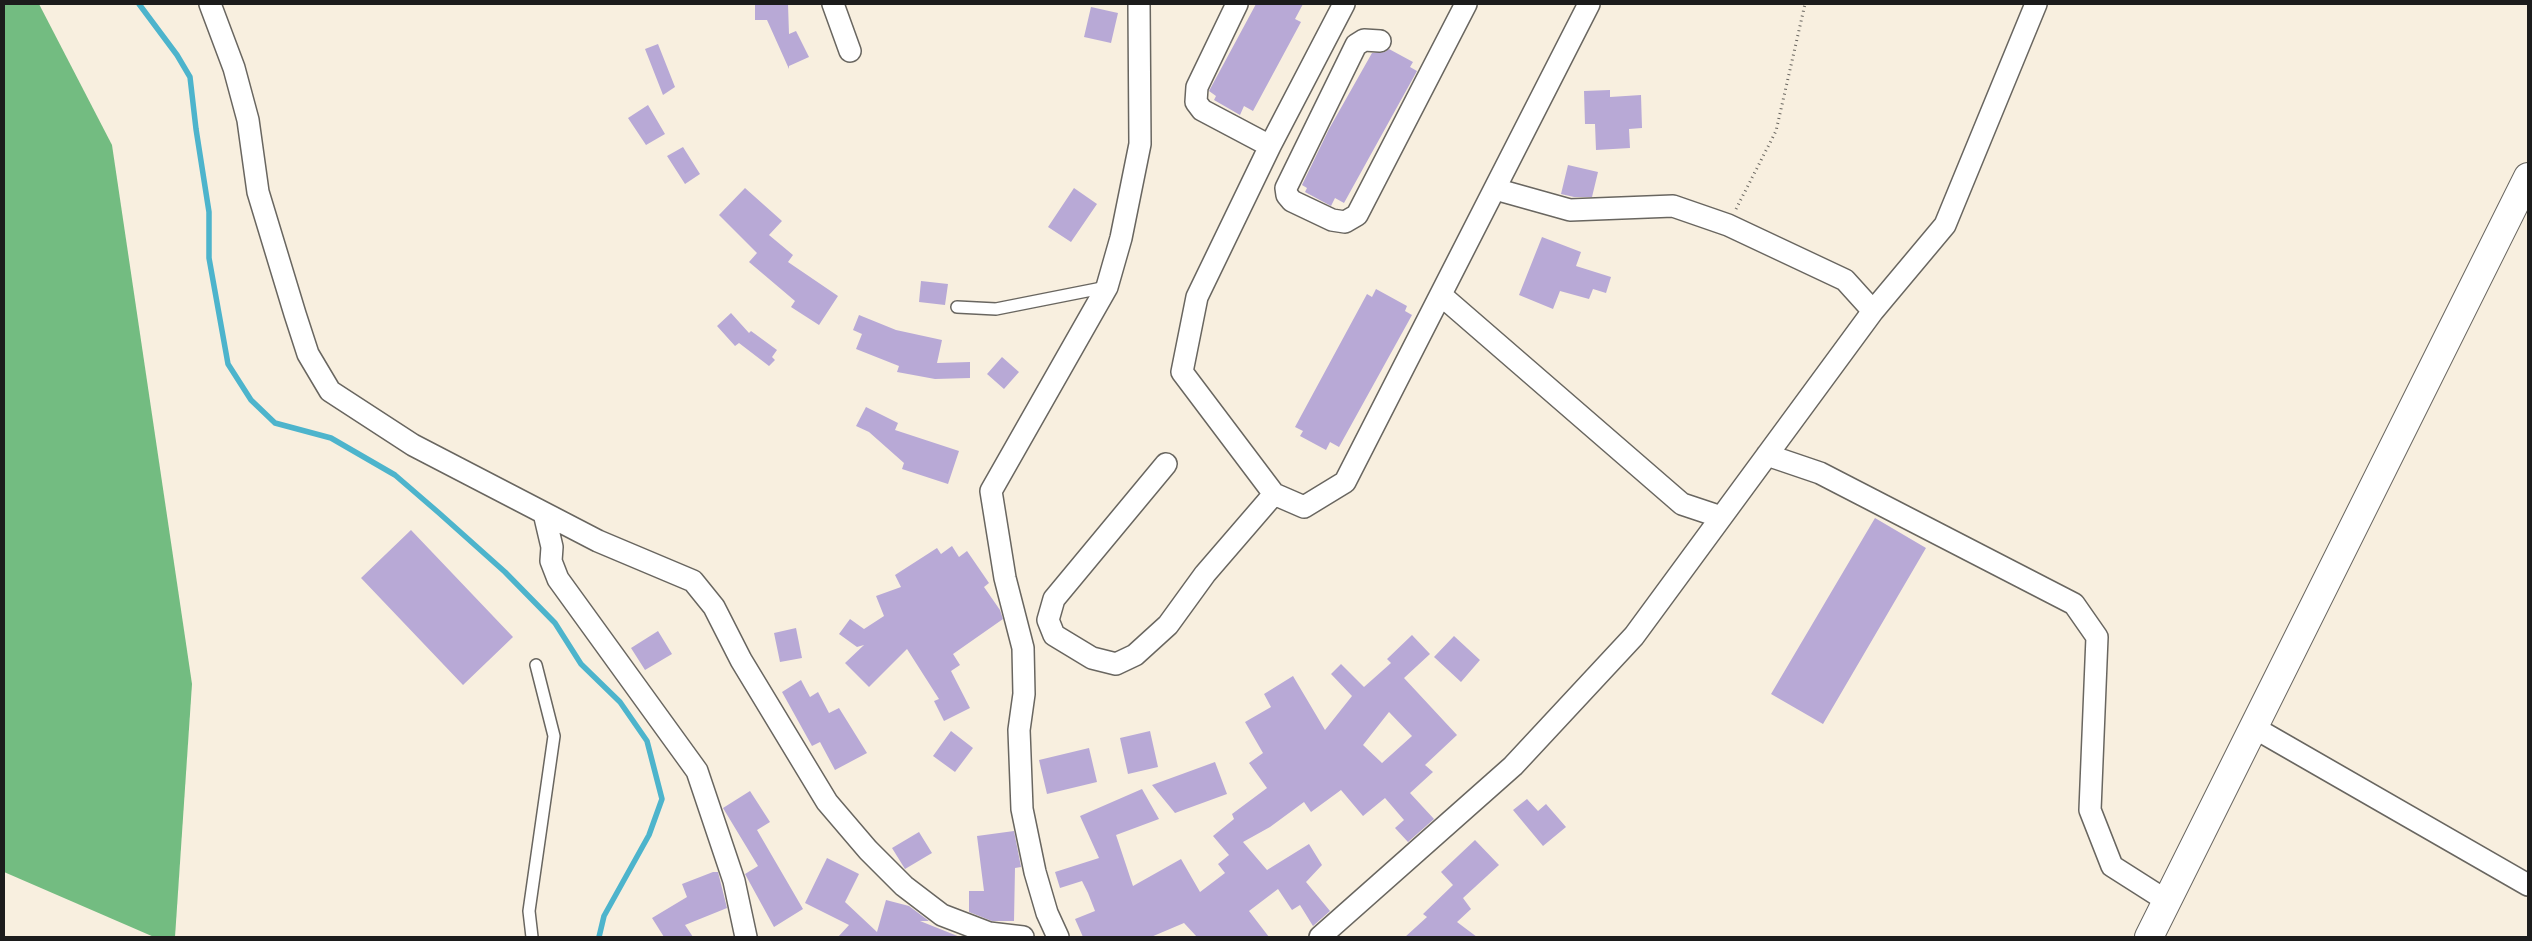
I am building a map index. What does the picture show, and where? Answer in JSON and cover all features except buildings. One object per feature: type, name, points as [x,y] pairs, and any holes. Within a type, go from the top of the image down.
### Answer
[{"type":"main road","points":[[2149,937],[2526,185]]},
{"type":"street","points":[[210,4],[234,68],[248,120],[258,192],[295,314],[308,354],[330,391],[413,446],[598,541],[693,582],[714,607],[741,660],[827,802],[868,850],[904,886],[942,915],[989,933],[1023,937]]},
{"type":"street","points":[[833,4],[850,51]]},
{"type":"street","points":[[1058,937],[1047,914],[1035,872],[1022,809],[1019,730],[1024,694],[1022,648],[1005,578],[991,491],[1107,287],[1121,238],[1140,144],[1139,4]]},
{"type":"street","points":[[1237,4],[1197,87],[1196,102],[1202,110],[1270,146]]},
{"type":"street","points":[[1344,4],[1270,146],[1198,297],[1182,372],[1274,494],[1304,507],[1346,482],[1589,4]]},
{"type":"street","points":[[1380,41],[1364,40],[1356,45],[1286,188],[1287,196],[1292,201],[1332,220],[1346,222],[1357,215],[1466,4]]},
{"type":"street","points":[[1320,937],[1514,766],[1634,636],[1873,311],[1945,225],[2036,4]]},
{"type":"street","points":[[1496,189],[1570,210],[1673,206],[1728,225],[1845,280],[1873,311]]},
{"type":"street","points":[[1442,296],[1682,504],[1721,517]]},
{"type":"street","points":[[1767,454],[1820,473],[2074,604],[2097,637],[2090,810],[2112,866],[2167,900]]},
{"type":"street","points":[[1166,464],[1054,599],[1048,620],[1054,635],[1092,658],[1116,664],[1135,655],[1168,625],[1205,574],[1274,494]]},
{"type":"street","points":[[544,514],[552,547],[551,561],[558,579],[697,772],[734,881],[746,937]]},
{"type":"street","points":[[2253,727],[2528,886]]},
{"type":"lane","points":[[957,307],[996,309],[1107,287]]},
{"type":"lane","points":[[532,937],[529,911],[554,736],[536,665]]},
{"type":"path","points":[[1728,225],[1776,131],[1805,4]]},
{"type":"green space","points":[[4,4],[39,4],[112,145],[192,684],[175,937],[154,937],[4,872]]},
{"type":"waterway","points":[[139,4],[177,55],[190,77],[209,212],[209,258],[228,364],[251,400],[275,423],[331,438],[395,475],[505,572],[555,623],[581,664],[620,702],[647,741],[662,799],[649,835],[604,916],[599,937]]}]
